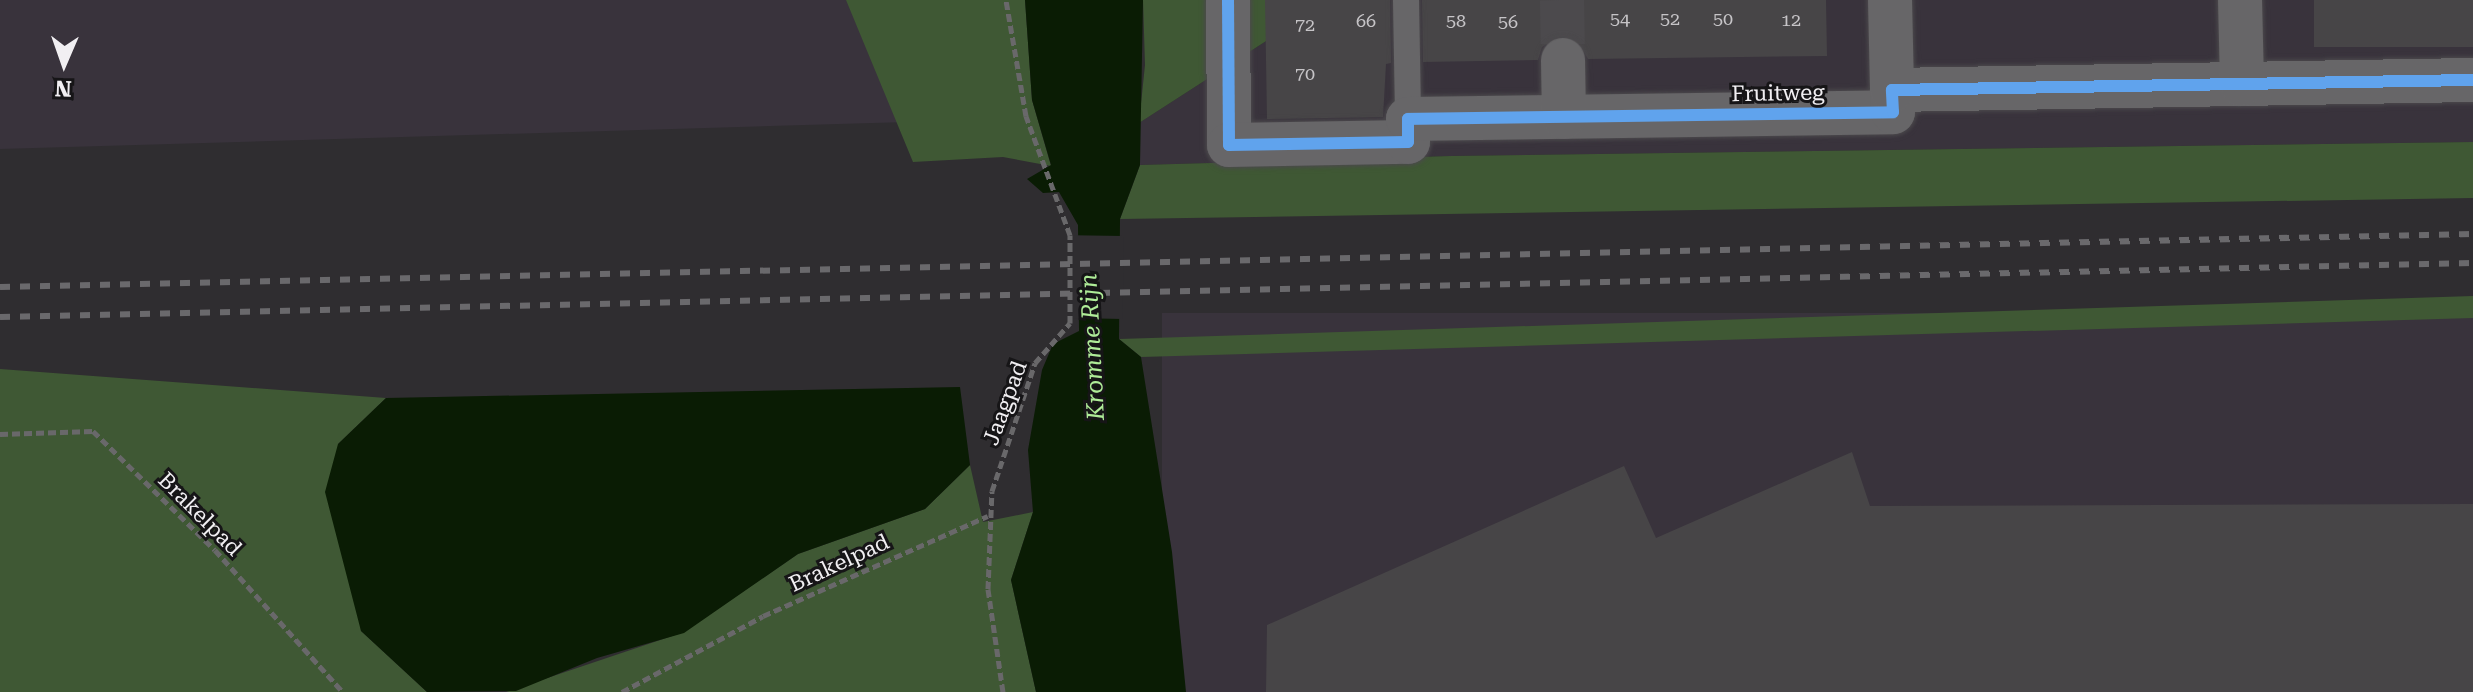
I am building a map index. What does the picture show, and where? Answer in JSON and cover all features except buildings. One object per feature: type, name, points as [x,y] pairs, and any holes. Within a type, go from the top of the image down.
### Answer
[{"type":"street","points":[[1228,0],[1229,145],[1408,142],[1408,119]]},
{"type":"street","points":[[1890,0],[1892,90],[2473,80]]},
{"type":"street","points":[[2240,0],[2242,84]]},
{"type":"street","points":[[1563,60],[1564,117]]},
{"type":"street","name":"Fruitweg","points":[[1408,119],[1893,112],[1892,90]]},
{"type":"lane","points":[[1406,0],[1408,119]]},
{"type":"shaded area","points":[[0,0],[904,0],[941,121],[0,149]]},
{"type":"shaded area","points":[[846,0],[1025,0],[1032,100],[1051,166],[1003,157],[913,162]]},
{"type":"shaded area","points":[[1143,0],[1330,0],[1139,123],[1145,65]]},
{"type":"shaded area","points":[[1330,0],[2473,0],[2473,142],[1451,156],[1140,165],[1139,123]]},
{"type":"shaded area","points":[[2473,142],[2473,198],[1120,219],[1140,165],[1451,156]]},
{"type":"shaded area","points":[[2473,296],[2473,318],[1141,357],[1119,339]]},
{"type":"shaded area","points":[[1162,313],[2473,313],[2473,692],[1162,692]]},
{"type":"shaded area","points":[[0,369],[386,398],[338,444],[361,631],[427,692],[0,692]]},
{"type":"shaded area","points":[[970,465],[983,522],[1033,512],[1011,580],[1036,692],[506,692],[684,632],[798,554],[925,509]]},
{"type":"water","name":"Kromme Rijn","points":[[1025,0],[1143,0],[1140,165],[1120,219],[1119,339],[1141,357],[1172,552],[1186,692],[1036,692],[1011,580],[1033,512],[1028,450],[1042,370],[1053,344],[1079,331],[1078,225],[1059,192],[1043,193],[1027,179],[1051,165],[1032,100]]},
{"type":"water","points":[[960,387],[970,465],[925,509],[798,554],[684,633],[597,658],[516,691],[427,692],[361,631],[325,492],[338,444],[386,398]]},
{"type":"pier","points":[[1074,235],[1124,236],[1123,319],[1073,318]]},
{"type":"tunnel","points":[[1562,0],[1563,60]]},
{"type":"railway","points":[[0,287],[2473,234]]},
{"type":"railway","points":[[0,317],[2473,263]]},
{"type":"cycle path","points":[[1228,0],[1229,145],[1408,142],[1408,119],[1893,112],[1892,90],[2473,80]]}]
